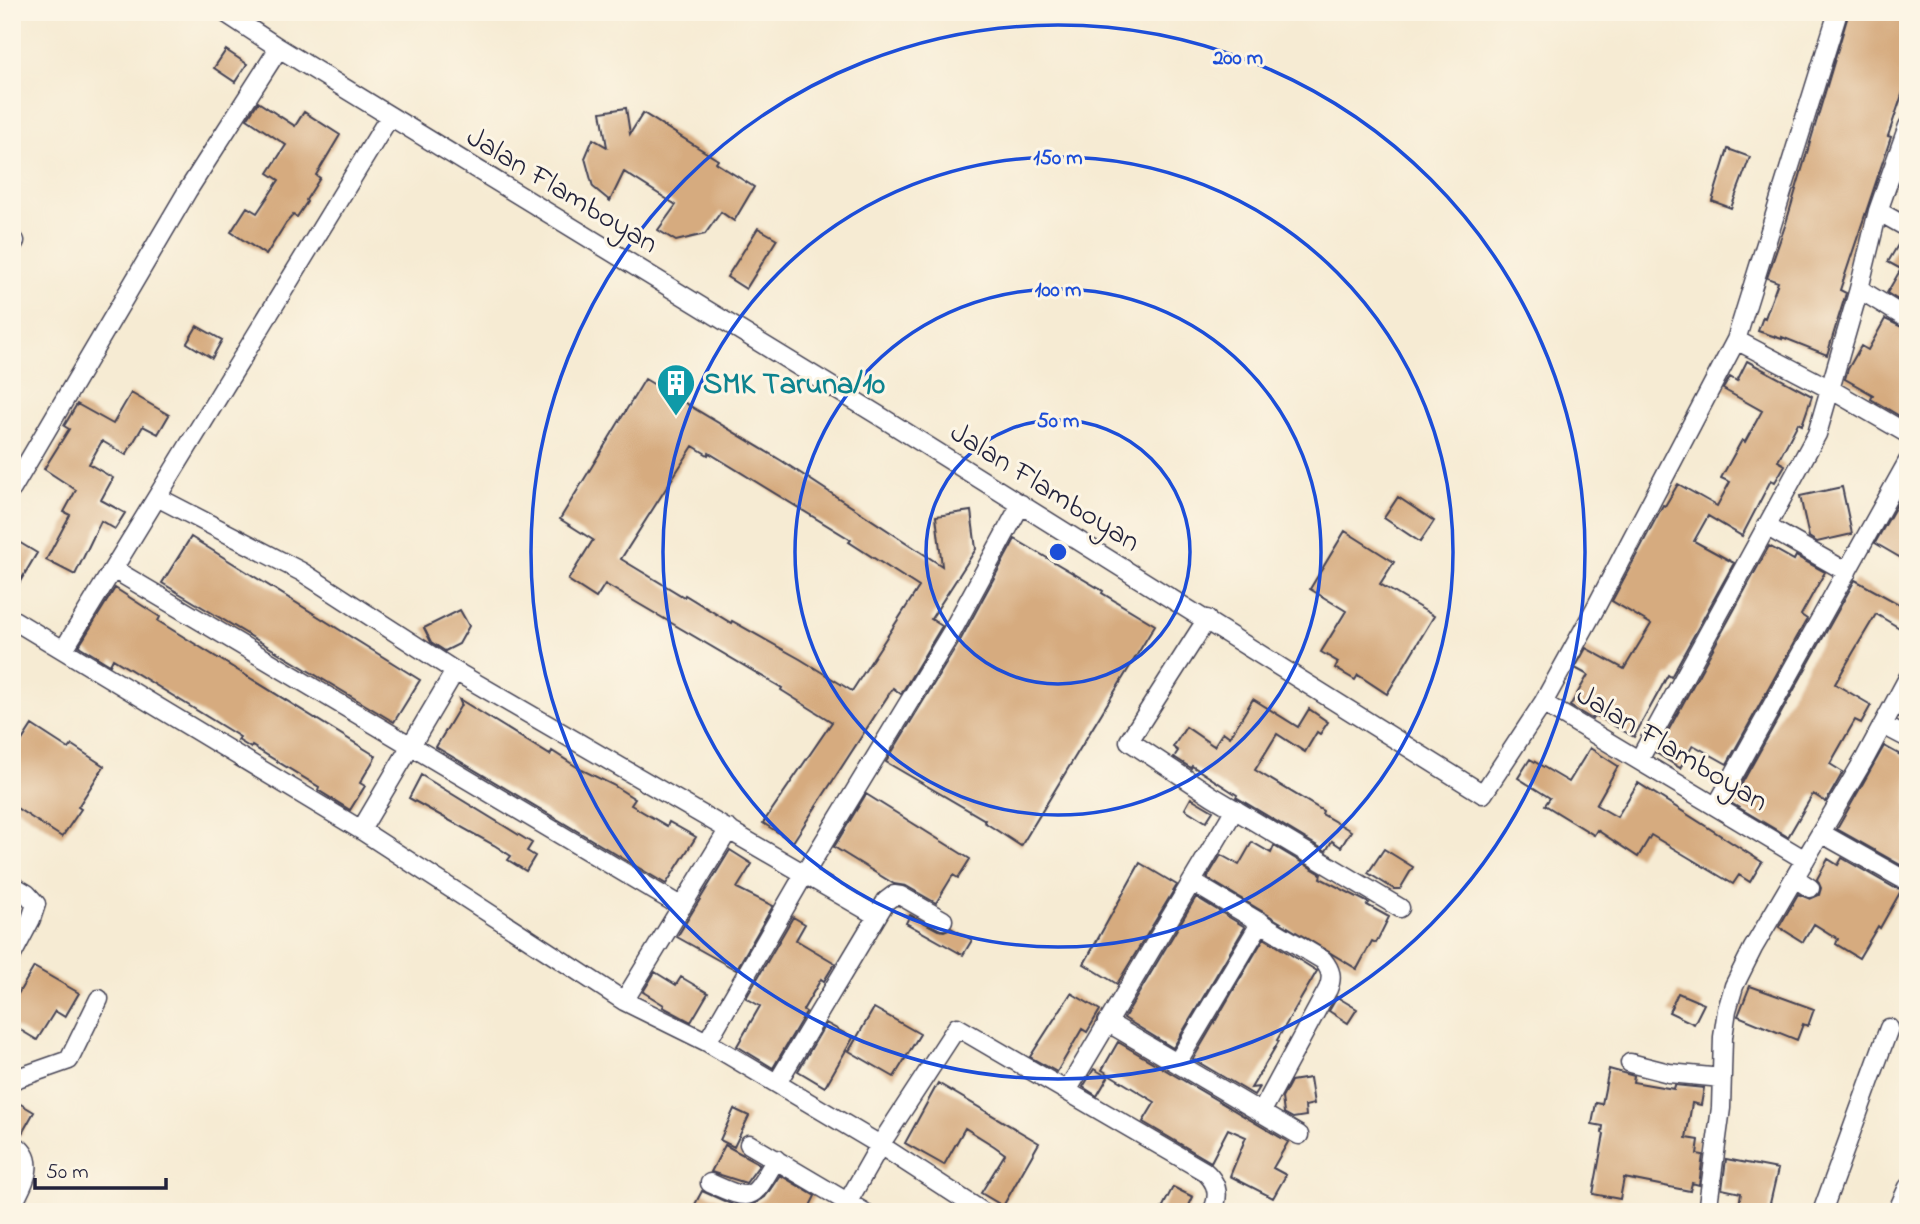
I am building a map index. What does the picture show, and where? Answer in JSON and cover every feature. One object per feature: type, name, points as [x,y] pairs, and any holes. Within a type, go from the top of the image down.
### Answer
[{"type":"street","name":"Jalan Flamboyan","points":[[224,12],[1021,503],[1483,794],[1543,703],[1805,860]]},
{"type":"street","points":[[1543,703],[1736,340],[1838,12]]},
{"type":"street","points":[[12,489],[188,190],[279,48]]},
{"type":"street","points":[[64,649],[390,116]]},
{"type":"street","points":[[1639,760],[1816,434],[1859,289],[1878,211],[1907,129]]},
{"type":"street","points":[[1878,211],[1908,228]]},
{"type":"street","points":[[1859,289],[1908,319]]},
{"type":"street","points":[[1736,340],[1830,389],[1908,435]]},
{"type":"street","points":[[1717,805],[1908,461]]},
{"type":"street","points":[[157,497],[302,572],[455,671],[877,916]]},
{"type":"street","points":[[707,1042],[805,873],[951,633],[1021,503]]},
{"type":"street","points":[[1766,526],[1847,572]]},
{"type":"street","points":[[114,570],[682,907]]},
{"type":"street","points":[[12,619],[361,830],[624,1001],[707,1042],[777,1083],[880,1145],[983,1212]]},
{"type":"street","points":[[1206,619],[1129,741],[1399,908]]},
{"type":"street","points":[[361,830],[455,671]]},
{"type":"street","points":[[1707,1212],[1721,1108],[1727,1010],[1734,986],[1753,948],[1802,883],[1805,860],[1908,678]]},
{"type":"street","points":[[1883,725],[1908,737]]},
{"type":"street","points":[[1067,1091],[1235,809]]},
{"type":"street","points":[[624,1001],[729,829]]},
{"type":"street","points":[[1822,833],[1901,878]]},
{"type":"street","points":[[1192,882],[1322,960],[1328,966],[1332,979],[1261,1113]]},
{"type":"street","points":[[12,885],[27,894],[36,905],[12,955]]},
{"type":"street","points":[[777,1083],[886,901],[894,895],[901,896],[943,920]]},
{"type":"street","points":[[1177,1063],[1261,922]]},
{"type":"street","points":[[12,1080],[69,1060],[99,999]]},
{"type":"street","points":[[1107,1022],[1299,1136]]},
{"type":"street","points":[[845,1207],[880,1145],[957,1027],[1204,1171],[1213,1179],[1217,1191],[1217,1203],[1212,1212]]},
{"type":"street","points":[[1822,1212],[1889,1028]]},
{"type":"street","points":[[1630,1063],[1669,1073],[1721,1078]]},
{"type":"street","points":[[12,1143],[25,1153],[28,1161],[12,1207]]},
{"type":"street","points":[[749,1144],[776,1159],[845,1207],[864,1212]]},
{"type":"street","points":[[710,1183],[747,1197],[760,1187],[776,1159]]},
{"type":"street","points":[[1897,1212],[1908,1187]]},
{"type":"building","points":[[1849,12],[1908,12],[1908,77],[1840,290],[1846,293],[1827,355],[1782,337],[1758,331],[1778,282],[1767,278]]},
{"type":"building","points":[[226,50],[247,64],[235,82],[214,68]]},
{"type":"building","points":[[258,102],[295,126],[304,112],[340,135],[316,175],[320,178],[307,202],[297,217],[293,215],[286,223],[266,255],[231,232],[247,207],[257,213],[279,180],[268,173],[286,145],[247,119]]},
{"type":"building","points":[[626,108],[630,134],[643,113],[718,160],[716,163],[754,187],[734,221],[721,212],[705,234],[676,241],[658,230],[676,205],[624,172],[610,201],[593,187],[585,158],[593,139],[607,147],[601,112]]},
{"type":"building","points":[[1728,149],[1750,157],[1731,208],[1712,201]]},
{"type":"building","points":[[758,228],[777,239],[746,289],[727,277]]},
{"type":"building","points":[[1902,238],[1908,239],[1908,306],[1887,293],[1901,269],[1888,262]]},
{"type":"building","points":[[1885,319],[1908,330],[1908,421],[1871,399],[1873,395],[1845,379],[1861,346],[1868,350]]},
{"type":"building","points":[[197,326],[222,340],[212,358],[187,343]]},
{"type":"building","points":[[1747,361],[1812,396],[1802,425],[1798,423],[1778,461],[1785,465],[1775,482],[1771,480],[1742,536],[1708,516],[1694,541],[1734,563],[1671,677],[1668,675],[1634,737],[1595,715],[1592,719],[1570,706],[1588,675],[1575,668],[1586,648],[1624,669],[1651,624],[1612,601],[1663,505],[1665,506],[1678,484],[1717,506],[1730,482],[1721,478],[1762,411],[1723,389],[1730,377],[1737,381]]},
{"type":"building","points":[[645,379],[782,461],[942,566],[936,516],[971,511],[976,549],[931,619],[942,626],[901,694],[893,688],[793,842],[763,823],[832,722],[781,690],[782,688],[605,584],[596,598],[568,580],[593,540],[560,519]],"holes":[[[693,446],[708,455],[709,453],[851,540],[849,542],[919,587],[852,691],[621,559]]]},
{"type":"building","points":[[131,393],[169,415],[158,434],[143,426],[126,455],[102,441],[89,464],[113,478],[101,500],[125,513],[115,529],[101,521],[75,575],[46,560],[70,515],[64,512],[76,490],[44,469],[69,429],[64,426],[77,404],[113,424]]},
{"type":"building","points":[[1908,485],[1908,562],[1875,543]]},
{"type":"building","points":[[1842,487],[1852,534],[1817,542],[1809,537],[1800,496]]},
{"type":"building","points":[[1398,497],[1434,521],[1420,542],[1384,518]]},
{"type":"building","points":[[1345,531],[1394,562],[1380,584],[1434,616],[1387,694],[1358,675],[1355,680],[1335,668],[1338,662],[1321,652],[1346,611],[1310,589]]},
{"type":"building","points":[[191,537],[420,680],[394,722],[162,583]]},
{"type":"building","points":[[12,538],[37,553],[12,595]]},
{"type":"building","points":[[1015,539],[1155,625],[1021,846],[984,822],[985,820],[886,762],[961,639]]},
{"type":"building","points":[[1769,546],[1794,560],[1796,556],[1825,572],[1801,615],[1807,619],[1727,764],[1693,745],[1680,768],[1656,753]]},
{"type":"building","points":[[1855,580],[1908,609],[1908,633],[1876,614],[1854,651],[1835,684],[1871,705],[1861,723],[1855,720],[1830,764],[1843,772],[1826,802],[1813,794],[1788,837],[1731,803]]},
{"type":"building","points":[[115,588],[160,617],[158,621],[376,756],[360,783],[365,786],[350,810],[318,790],[319,787],[238,740],[240,737],[113,659],[110,665],[79,646]]},
{"type":"building","points":[[460,610],[469,626],[459,644],[445,651],[431,642],[424,628]]},
{"type":"building","points":[[459,699],[550,755],[552,751],[613,785],[635,799],[631,805],[667,826],[669,822],[696,837],[666,884],[436,747],[462,706]]},
{"type":"building","points":[[1253,699],[1298,727],[1309,709],[1328,722],[1320,734],[1317,732],[1305,752],[1277,734],[1255,770],[1351,831],[1341,847],[1332,841],[1326,851],[1174,757],[1178,751],[1173,747],[1186,727],[1214,746],[1223,732],[1230,737]]},
{"type":"building","points":[[32,725],[69,749],[72,745],[104,766],[62,837],[12,805],[12,756]]},
{"type":"building","points":[[1884,746],[1908,759],[1906,868],[1837,829]]},
{"type":"building","points":[[1590,748],[1618,766],[1596,805],[1617,817],[1638,783],[1762,862],[1750,882],[1739,875],[1733,884],[1651,835],[1638,857],[1597,830],[1594,835],[1545,805],[1550,798],[1518,778],[1530,759],[1569,782]]},
{"type":"building","points":[[421,775],[532,843],[527,851],[535,856],[526,871],[508,860],[511,856],[494,845],[409,798]]},
{"type":"building","points":[[866,794],[970,859],[958,878],[953,875],[936,903],[906,886],[894,884],[834,847]]},
{"type":"building","points":[[1191,798],[1213,811],[1206,822],[1185,809]]},
{"type":"building","points":[[1252,842],[1271,853],[1274,846],[1321,874],[1320,878],[1369,903],[1367,905],[1389,917],[1376,943],[1372,941],[1357,969],[1207,878],[1221,855],[1239,865]]},
{"type":"building","points":[[1384,849],[1413,867],[1400,889],[1394,889],[1368,873]]},
{"type":"building","points":[[730,850],[752,864],[737,888],[773,906],[736,970],[677,937]]},
{"type":"building","points":[[1842,858],[1895,888],[1902,889],[1859,958],[1836,944],[1838,939],[1814,924],[1803,942],[1779,927],[1798,894],[1810,899],[1819,895],[1821,888],[1817,879],[1828,859],[1838,865]]},
{"type":"building","points":[[1140,863],[1177,885],[1117,984],[1084,964]]},
{"type":"building","points":[[1196,897],[1245,927],[1173,1048],[1124,1018]]},
{"type":"building","points":[[910,915],[938,930],[951,928],[972,940],[963,955],[906,923]]},
{"type":"building","points":[[793,917],[805,924],[796,940],[835,963],[824,981],[821,979],[803,1010],[806,1012],[773,1068],[737,1046],[760,1006],[746,998]]},
{"type":"building","points":[[1264,938],[1317,971],[1251,1088],[1259,1087],[1254,1095],[1193,1059]]},
{"type":"building","points":[[34,967],[79,993],[65,1017],[55,1011],[37,1040],[12,1025],[12,991],[18,994]]},
{"type":"building","points":[[655,972],[676,985],[681,977],[708,993],[691,1022],[663,1007],[664,1005],[643,992]]},
{"type":"building","points":[[1750,986],[1814,1009],[1808,1026],[1803,1024],[1797,1040],[1738,1016]]},
{"type":"building","points":[[1071,993],[1100,1010],[1087,1032],[1082,1029],[1057,1072],[1030,1057]]},
{"type":"building","points":[[1678,993],[1704,1004],[1694,1024],[1669,1012]]},
{"type":"building","points":[[1337,997],[1357,1009],[1348,1023],[1329,1011]]},
{"type":"building","points":[[874,1008],[920,1034],[894,1077],[849,1051]]},
{"type":"building","points":[[826,1023],[853,1038],[825,1087],[798,1071]]},
{"type":"building","points":[[1118,1042],[1288,1142],[1273,1168],[1286,1175],[1273,1198],[1230,1176],[1246,1137],[1228,1129],[1211,1162],[1143,1122],[1155,1102],[1102,1070]]},
{"type":"building","points":[[1094,1069],[1108,1077],[1097,1096],[1083,1087]]},
{"type":"building","points":[[1609,1069],[1634,1076],[1633,1082],[1674,1089],[1675,1085],[1704,1088],[1701,1105],[1692,1103],[1686,1138],[1699,1140],[1697,1154],[1703,1155],[1699,1185],[1692,1183],[1690,1191],[1624,1178],[1620,1199],[1593,1194],[1604,1134],[1603,1126],[1592,1124],[1596,1103],[1602,1104]]},
{"type":"building","points":[[1310,1078],[1314,1104],[1305,1106],[1306,1116],[1293,1118],[1284,1113],[1282,1098],[1291,1081]]},
{"type":"building","points":[[938,1083],[1039,1143],[1003,1206],[981,1193],[1005,1154],[994,1146],[965,1128],[944,1165],[905,1143]]},
{"type":"building","points":[[12,1099],[34,1112],[21,1135],[12,1132]]},
{"type":"building","points":[[734,1109],[749,1116],[734,1147],[720,1140]]},
{"type":"building","points":[[725,1145],[760,1164],[746,1183],[711,1172]]},
{"type":"building","points":[[1726,1159],[1778,1169],[1768,1212],[1738,1212],[1741,1193],[1722,1189]]},
{"type":"building","points":[[780,1175],[815,1196],[807,1212],[691,1212],[702,1191],[733,1205],[753,1205],[765,1197]]},
{"type":"building","points":[[1173,1187],[1193,1197],[1186,1212],[1160,1212]]},
{"type":"place","name":"SMK Taruna/10","points":[[676,417]]}]
